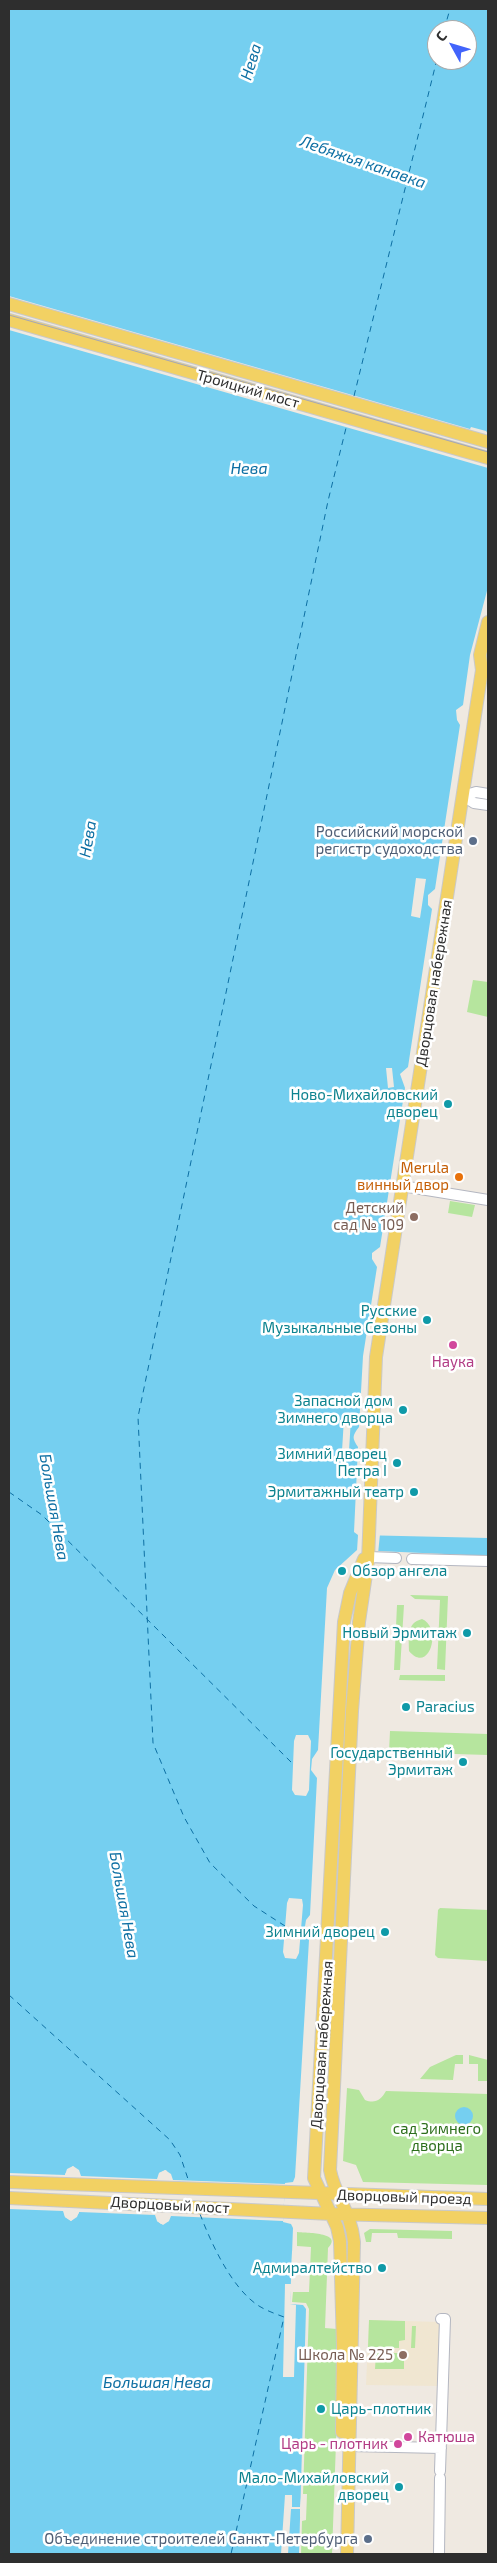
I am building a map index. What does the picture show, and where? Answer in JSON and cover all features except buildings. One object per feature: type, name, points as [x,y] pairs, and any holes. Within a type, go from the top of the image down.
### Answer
[{"type":"main road","name":"Троицкий мост","points":[[9,304],[488,442]]},
{"type":"main road","name":"Троицкий мост","points":[[9,320],[488,458]]},
{"type":"main road","name":"Дворцовая набережная","points":[[347,2554],[354,2242],[349,2214],[339,2195],[330,2170],[353,1701],[359,1622],[368,1555],[376,1357],[485,665],[480,655],[488,622]]},
{"type":"main road","name":"Дворцовая набережная","points":[[338,2554],[343,2347],[340,2241],[337,2227],[320,2195],[314,2178],[344,1622],[350,1593],[368,1555]]},
{"type":"main road","name":"Дворцовый мост","points":[[9,2182],[320,2195]]},
{"type":"main road","name":"Дворцовый проезд","points":[[320,2195],[488,2199]]},
{"type":"main road","name":"Дворцовый мост","points":[[9,2198],[286,2210],[331,2214]]},
{"type":"main road","name":"Дворцовый проезд","points":[[331,2214],[488,2218]]},
{"type":"street","points":[[463,796],[476,792],[488,794]]},
{"type":"street","points":[[463,796],[474,803],[488,805]]},
{"type":"street","points":[[402,1186],[488,1200]]},
{"type":"street","points":[[368,1555],[396,1558]]},
{"type":"street","points":[[412,1559],[488,1561]]},
{"type":"street","points":[[439,2554],[445,2319],[441,2319]]},
{"type":"street","points":[[350,2446],[441,2448]]},
{"type":"shaded area","name":"Школа № 225","points":[[369,2320],[440,2322],[438,2386],[366,2385]]},
{"type":"green space","points":[[473,980],[488,982],[488,1017],[467,1012]]},
{"type":"green space","points":[[450,1201],[475,1205],[472,1217],[448,1213]]},
{"type":"green space","points":[[410,1595],[448,1596],[445,1670],[437,1669],[440,1600],[415,1599]]},
{"type":"green space","points":[[397,1605],[404,1605],[400,1670],[394,1670]]},
{"type":"green space","points":[[422,1619],[432,1631],[431,1647],[427,1654],[422,1657],[416,1657],[409,1651],[409,1632],[413,1624]]},
{"type":"green space","points":[[400,1675],[445,1675],[445,1681],[399,1680]]},
{"type":"green space","points":[[390,1731],[488,1734],[488,1755],[389,1752]]},
{"type":"green space","points":[[440,1908],[488,1910],[488,1961],[438,1958],[435,1955],[438,1910]]},
{"type":"green space","points":[[456,2055],[463,2055],[463,2064],[455,2064],[453,2080],[420,2079],[430,2067]]},
{"type":"green space","points":[[469,2055],[488,2060],[488,2081],[478,2081],[478,2064],[469,2064]]},
{"type":"green space","name":"сад Зимнего дворца","points":[[347,2088],[359,2090],[365,2100],[372,2102],[380,2099],[386,2091],[488,2094],[488,2185],[363,2182],[356,2165],[343,2161]]},
{"type":"green space","points":[[370,2229],[452,2231],[452,2239],[398,2238],[397,2233],[372,2233],[371,2242],[366,2242],[364,2233]]},
{"type":"green space","points":[[297,2232],[322,2234],[331,2239],[332,2243],[328,2248],[325,2328],[340,2331],[332,2554],[301,2554],[302,2521],[306,2520],[307,2494],[303,2494],[309,2309],[306,2303],[292,2302],[293,2292],[309,2292],[311,2247],[297,2246]]},
{"type":"green space","points":[[369,2320],[405,2321],[405,2340],[399,2341],[399,2348],[368,2347]]},
{"type":"green space","points":[[412,2326],[416,2326],[415,2348],[411,2348]]},
{"type":"green space","points":[[376,2353],[399,2353],[399,2360],[404,2360],[404,2369],[375,2369]]},
{"type":"water","name":"Нева","points":[[9,9],[488,9],[488,587],[470,655],[463,705],[456,710],[457,720],[460,725],[435,889],[428,895],[428,905],[432,909],[408,1067],[400,1074],[405,1088],[380,1247],[372,1253],[372,1259],[377,1267],[363,1356],[359,1427],[354,1437],[358,1447],[354,1532],[358,1535],[488,1538],[488,1556],[357,1550],[335,1570],[327,1588],[318,1750],[312,1759],[311,1770],[317,1778],[310,1915],[306,1920],[304,1933],[309,1940],[295,2177],[293,2182],[285,2183],[283,2222],[291,2224],[293,2228],[290,2304],[303,2305],[306,2309],[299,2554],[9,2554]],"holes":[[[73,2166],[80,2175],[79,2213],[71,2221],[65,2217],[64,2212],[65,2174]],[[166,2170],[171,2178],[169,2221],[161,2224],[157,2221],[159,2173]]]},
{"type":"water","points":[[464,2107],[470,2110],[473,2116],[470,2122],[464,2125],[458,2122],[455,2116],[458,2110]]},
{"type":"pier","points":[[9,296],[470,429],[471,427],[486,431],[488,434],[488,468],[9,330]]},
{"type":"pier","points":[[416,878],[426,879],[420,918],[411,916]]},
{"type":"pier","points":[[386,1068],[392,1068],[394,1087],[388,1088]]},
{"type":"pier","points":[[344,1418],[351,1418],[349,1451],[342,1451]]},
{"type":"pier","points":[[380,1534],[378,1554],[357,1551],[358,1535]]},
{"type":"pier","points":[[296,1735],[308,1735],[311,1741],[309,1790],[306,1796],[295,1795],[292,1790],[294,1741]]},
{"type":"pier","points":[[289,1898],[302,1899],[303,1905],[299,1953],[296,1959],[285,1958],[283,1952]]},
{"type":"pier","points":[[73,2166],[79,2170],[81,2176],[157,2179],[159,2173],[165,2170],[171,2174],[173,2180],[285,2184],[283,2221],[171,2216],[169,2221],[163,2225],[157,2221],[155,2215],[79,2212],[77,2217],[71,2221],[65,2217],[63,2211],[9,2209],[9,2173],[65,2175],[67,2169]],"holes":[[[73,2169],[78,2176],[76,2211],[72,2218],[66,2210],[68,2176]],[[165,2173],[170,2180],[168,2215],[163,2222],[158,2214],[160,2180]]]},
{"type":"pier","points":[[292,2251],[294,2251],[290,2304],[296,2305],[294,2377],[283,2377],[285,2284],[291,2284]]},
{"type":"pier","points":[[285,2495],[292,2495],[292,2507],[300,2507],[301,2498],[303,2498],[302,2517],[300,2517],[300,2509],[291,2509],[288,2554],[281,2554]]},
{"type":"ferry route","points":[[447,20],[450,9]]},
{"type":"ferry route","points":[[354,396],[434,70]]},
{"type":"ferry route","points":[[285,1926],[254,1906],[210,1863],[184,1817],[153,1743],[138,1417],[328,501],[347,424]]},
{"type":"ferry route","points":[[9,1492],[42,1515],[293,1764]]},
{"type":"ferry route","points":[[9,1995],[170,2140],[180,2155],[189,2182]]},
{"type":"ferry route","points":[[200,2214],[216,2251],[240,2289],[259,2306],[284,2317],[231,2554]]},
{"type":"tram line","points":[[9,315],[488,452]]},
{"type":"place","name":"Российский морской регистр судоходства","points":[[473,841]]},
{"type":"place","name":"Ново-Михайловский дворец","points":[[448,1104]]},
{"type":"place","name":"Merula винный двор","points":[[459,1177]]},
{"type":"place","name":"Детский сад № 109","points":[[414,1217]]},
{"type":"place","name":"Русские Музыкальные Сезоны","points":[[427,1320]]},
{"type":"place","name":"Наука","points":[[453,1345]]},
{"type":"place","name":"Запасной дом Зимнего дворца","points":[[403,1410]]},
{"type":"place","name":"Зимний дворец Петра I","points":[[397,1463]]},
{"type":"place","name":"Эрмитажный театр","points":[[414,1492]]},
{"type":"place","name":"Обзор ангела","points":[[342,1571]]},
{"type":"place","name":"Новый Эрмитаж","points":[[467,1633]]},
{"type":"place","name":"Paracius","points":[[406,1707]]},
{"type":"place","name":"Государственный Эрмитаж","points":[[463,1762]]},
{"type":"place","name":"Зимний дворец","points":[[385,1932]]},
{"type":"place","name":"Адмиралтейство","points":[[382,2268]]},
{"type":"place","name":"Школа № 225","points":[[403,2355]]},
{"type":"place","name":"Царь-плотник","points":[[321,2409]]},
{"type":"place","name":"Катюша","points":[[408,2437]]},
{"type":"place","name":"Царь - плотник","points":[[398,2444]]},
{"type":"place","name":"Мало-Михайловский дворец","points":[[399,2487]]},
{"type":"place","name":"Объединение строителей Санкт-Петербурга","points":[[368,2539]]},
{"type":"water label","name":"Лебяжья канавка","points":[[363,162]]},
{"type":"water label","name":"Большая Нева","points":[[54,1507]]},
{"type":"water label","name":"Большая Нева","points":[[124,1905]]},
{"type":"water label","name":"Большая Нева","points":[[157,2383]]}]
